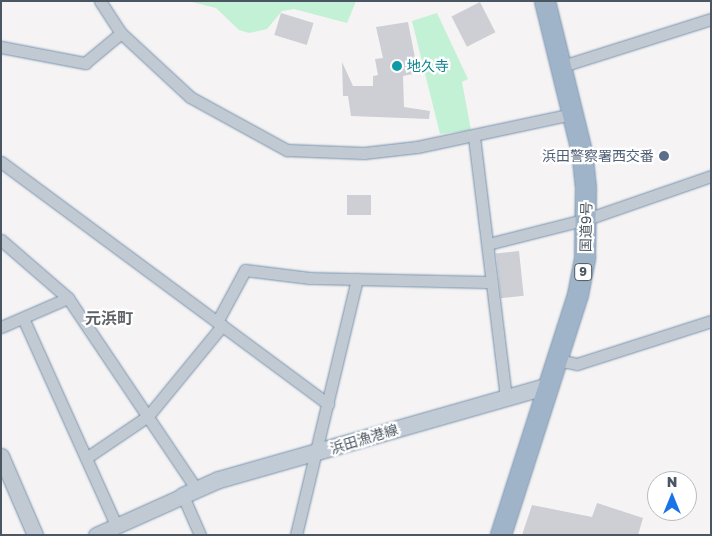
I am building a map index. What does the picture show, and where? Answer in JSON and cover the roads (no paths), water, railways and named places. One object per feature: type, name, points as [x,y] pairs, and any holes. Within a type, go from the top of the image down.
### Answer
[{"type":"highway","name":"国道9号","points":[[500,535],[578,295],[587,218],[582,152],[559,66],[545,1]]},
{"type":"main road","name":"浜田漁港線","points":[[190,493],[314,454],[548,386]]},
{"type":"street","points":[[100,1],[120,33],[190,97],[287,150],[364,153],[474,137],[572,114]]},
{"type":"street","points":[[559,66],[711,19]]},
{"type":"street","points":[[1,47],[85,63],[120,33]]},
{"type":"street","points":[[474,137],[506,397]]},
{"type":"street","points":[[1,162],[328,404]]},
{"type":"street","points":[[488,244],[587,218],[711,176]]},
{"type":"street","points":[[1,240],[68,298],[148,416],[190,493],[200,535]]},
{"type":"street","points":[[86,458],[148,416],[220,324],[245,270],[357,279],[491,282]]},
{"type":"street","points":[[296,535],[357,279]]},
{"type":"street","points":[[1,327],[68,298]]},
{"type":"street","points":[[23,318],[116,525]]},
{"type":"street","points":[[557,360],[577,364],[711,321]]},
{"type":"street","points":[[1,456],[36,535]]},
{"type":"street","points":[[96,535],[190,493]]},
{"type":"place","name":"地久寺","points":[[397,66]]},
{"type":"place","name":"浜田警察署西交番","points":[[664,156]]},
{"type":"district","name":"元浜町","points":[[109,318]]}]
